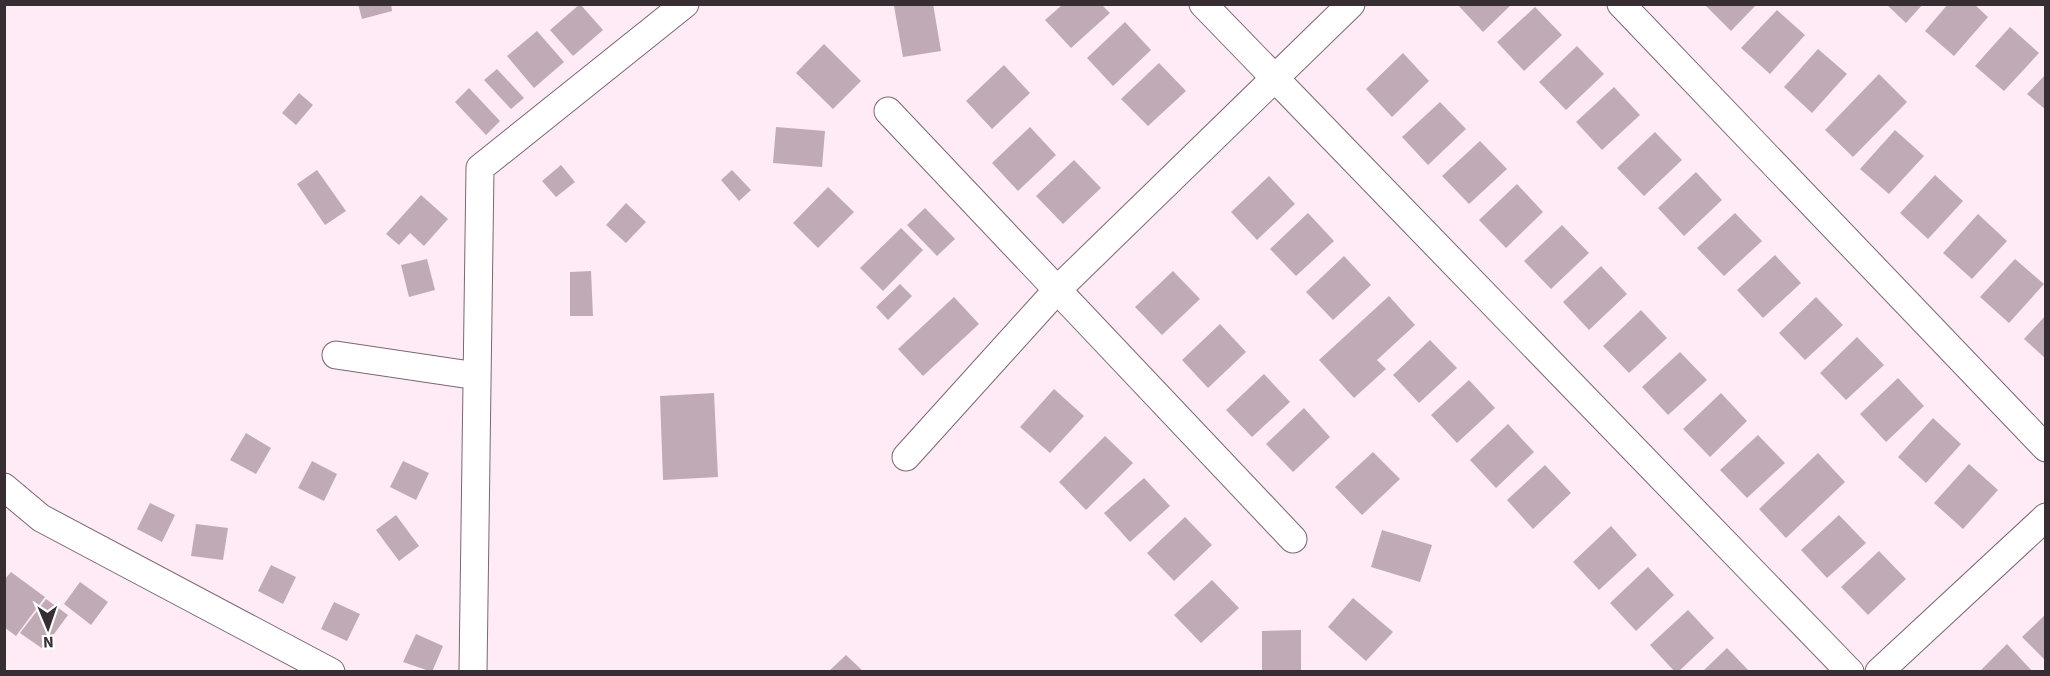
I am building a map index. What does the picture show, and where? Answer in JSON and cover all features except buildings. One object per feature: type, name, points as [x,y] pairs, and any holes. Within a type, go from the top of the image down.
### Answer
[{"type":"street","points":[[473,672],[480,168],[685,4]]},
{"type":"street","points":[[1203,4],[1850,672]]},
{"type":"street","points":[[906,457],[1057,290],[1351,4]]},
{"type":"street","points":[[1621,4],[2046,448]]},
{"type":"street","points":[[888,111],[1293,539]]},
{"type":"street","points":[[336,355],[477,376]]},
{"type":"street","points":[[4,487],[41,518],[331,672]]},
{"type":"street","points":[[1879,672],[2046,518]]}]
